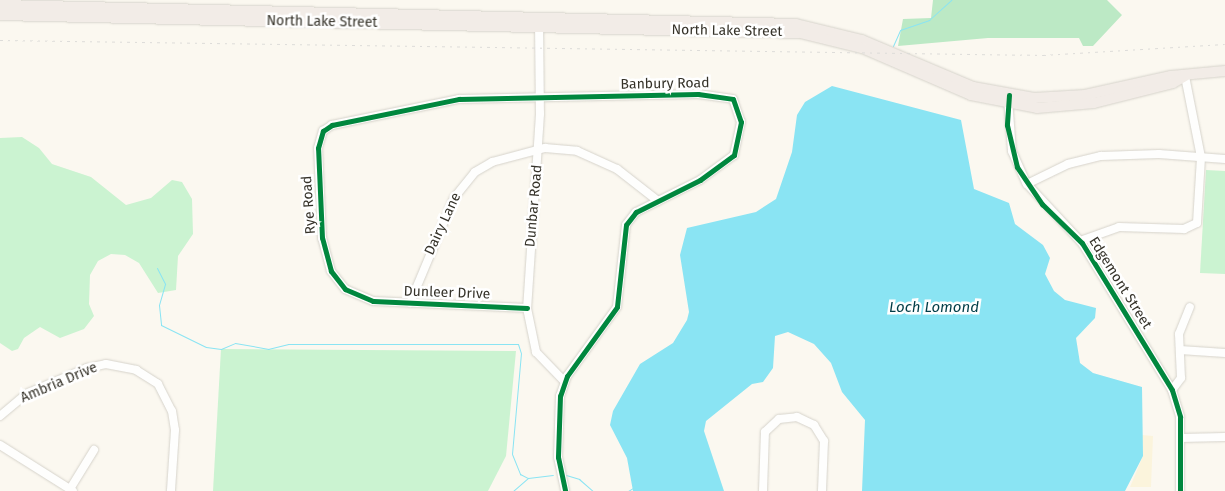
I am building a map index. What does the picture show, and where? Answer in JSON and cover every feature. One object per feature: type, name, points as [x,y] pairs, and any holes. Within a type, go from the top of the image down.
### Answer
[{"type":"main road","points":[[0,5],[251,16]]},
{"type":"main road","points":[[0,15],[251,16]]},
{"type":"main road","name":"North Lake Street","points":[[251,16],[539,22],[809,34],[852,44],[953,88],[1047,108],[1094,103],[1173,83],[1185,76],[1225,70]]},
{"type":"street","name":"Dunbar Road","points":[[539,22],[539,149],[527,308],[536,352],[564,381]]},
{"type":"street","points":[[1080,241],[1120,227],[1194,227],[1202,157],[1185,76]]},
{"type":"street","name":"Banbury Road","points":[[332,125],[459,99],[709,94],[732,98],[741,122],[734,155],[700,180],[636,212],[626,225],[617,307],[564,381],[557,422],[559,471],[565,491]]},
{"type":"street","name":"Edgemont Street","points":[[1008,100],[1012,151],[1027,184],[1080,241],[1172,390],[1181,438],[1180,491]]},
{"type":"street","name":"Rye Road","points":[[332,125],[323,131],[318,148],[325,251],[339,284],[367,299]]},
{"type":"street","name":"Dairy Lane","points":[[410,303],[447,212],[464,183],[492,162],[539,149],[562,148],[595,157],[630,178],[658,201]]},
{"type":"street","points":[[1027,184],[1052,170],[1101,156],[1159,154],[1225,159]]},
{"type":"street","name":"Dunleer Drive","points":[[367,299],[410,303],[527,308]]},
{"type":"street","points":[[1172,390],[1181,378],[1179,334],[1190,308]]},
{"type":"street","points":[[1180,350],[1225,353]]},
{"type":"street","name":"Ambria Drive","points":[[0,416],[26,394],[97,365],[129,367],[158,384]]},
{"type":"street","points":[[165,378],[158,384],[174,420],[171,491]]},
{"type":"street","points":[[763,491],[764,432],[779,419],[797,417],[814,425],[824,441],[822,491]]},
{"type":"street","points":[[1181,438],[1225,437]]},
{"type":"street","points":[[0,445],[71,490],[94,450]]},
{"type":"green space","points":[[933,0],[1107,0],[1122,15],[1093,46],[1083,46],[1079,38],[988,38],[898,46],[903,19],[931,18]]},
{"type":"green space","points":[[22,137],[39,148],[52,164],[91,177],[126,205],[151,198],[172,180],[182,182],[192,199],[193,234],[178,256],[176,290],[158,293],[139,263],[125,255],[111,254],[98,261],[90,275],[89,304],[94,316],[84,329],[60,338],[40,327],[24,338],[18,349],[12,351],[0,343],[0,138]]},
{"type":"green space","points":[[1206,170],[1225,171],[1225,274],[1200,273]]},
{"type":"green space","points":[[221,349],[516,351],[506,456],[488,491],[213,491]]},
{"type":"sand","points":[[1142,435],[1153,436],[1151,487],[1130,487],[1143,456]]},
{"type":"water","name":"Loch Lomond","points":[[832,86],[961,120],[974,189],[1009,203],[1015,224],[1043,245],[1050,258],[1045,274],[1054,291],[1065,300],[1096,308],[1095,318],[1076,338],[1080,363],[1093,373],[1142,387],[1143,456],[1125,491],[862,491],[865,420],[842,392],[831,363],[814,344],[788,332],[775,336],[773,368],[763,382],[752,384],[706,421],[704,431],[724,491],[633,491],[627,458],[610,425],[613,411],[640,364],[673,343],[687,320],[689,312],[680,255],[687,228],[756,212],[776,199],[792,152],[797,115],[805,102]]},
{"type":"waterway","points":[[893,46],[900,30],[929,20],[951,0]]},
{"type":"waterway","points":[[157,268],[165,284],[159,305],[161,325],[206,347],[221,349],[235,343],[268,349],[288,344],[518,344],[521,353],[512,454],[520,474],[528,478]]},
{"type":"waterway","points":[[513,491],[528,478],[553,475]]},
{"type":"waterway","points":[[566,475],[579,479],[593,491]]},
{"type":"waterway","points":[[628,491],[633,488]]},
{"type":"railway","points":[[0,40],[1043,55],[1225,44]]},
{"type":"cycle path","points":[[527,308],[373,301],[345,289],[331,271],[322,238],[318,148],[323,131],[332,125],[459,99],[698,94],[733,99],[741,122],[734,155],[700,180],[636,212],[626,225],[617,307],[567,376],[560,396],[558,457],[565,491]]},
{"type":"cycle path","points":[[1009,95],[1007,125],[1017,167],[1042,204],[1082,243],[1172,390],[1180,417],[1180,491]]}]
